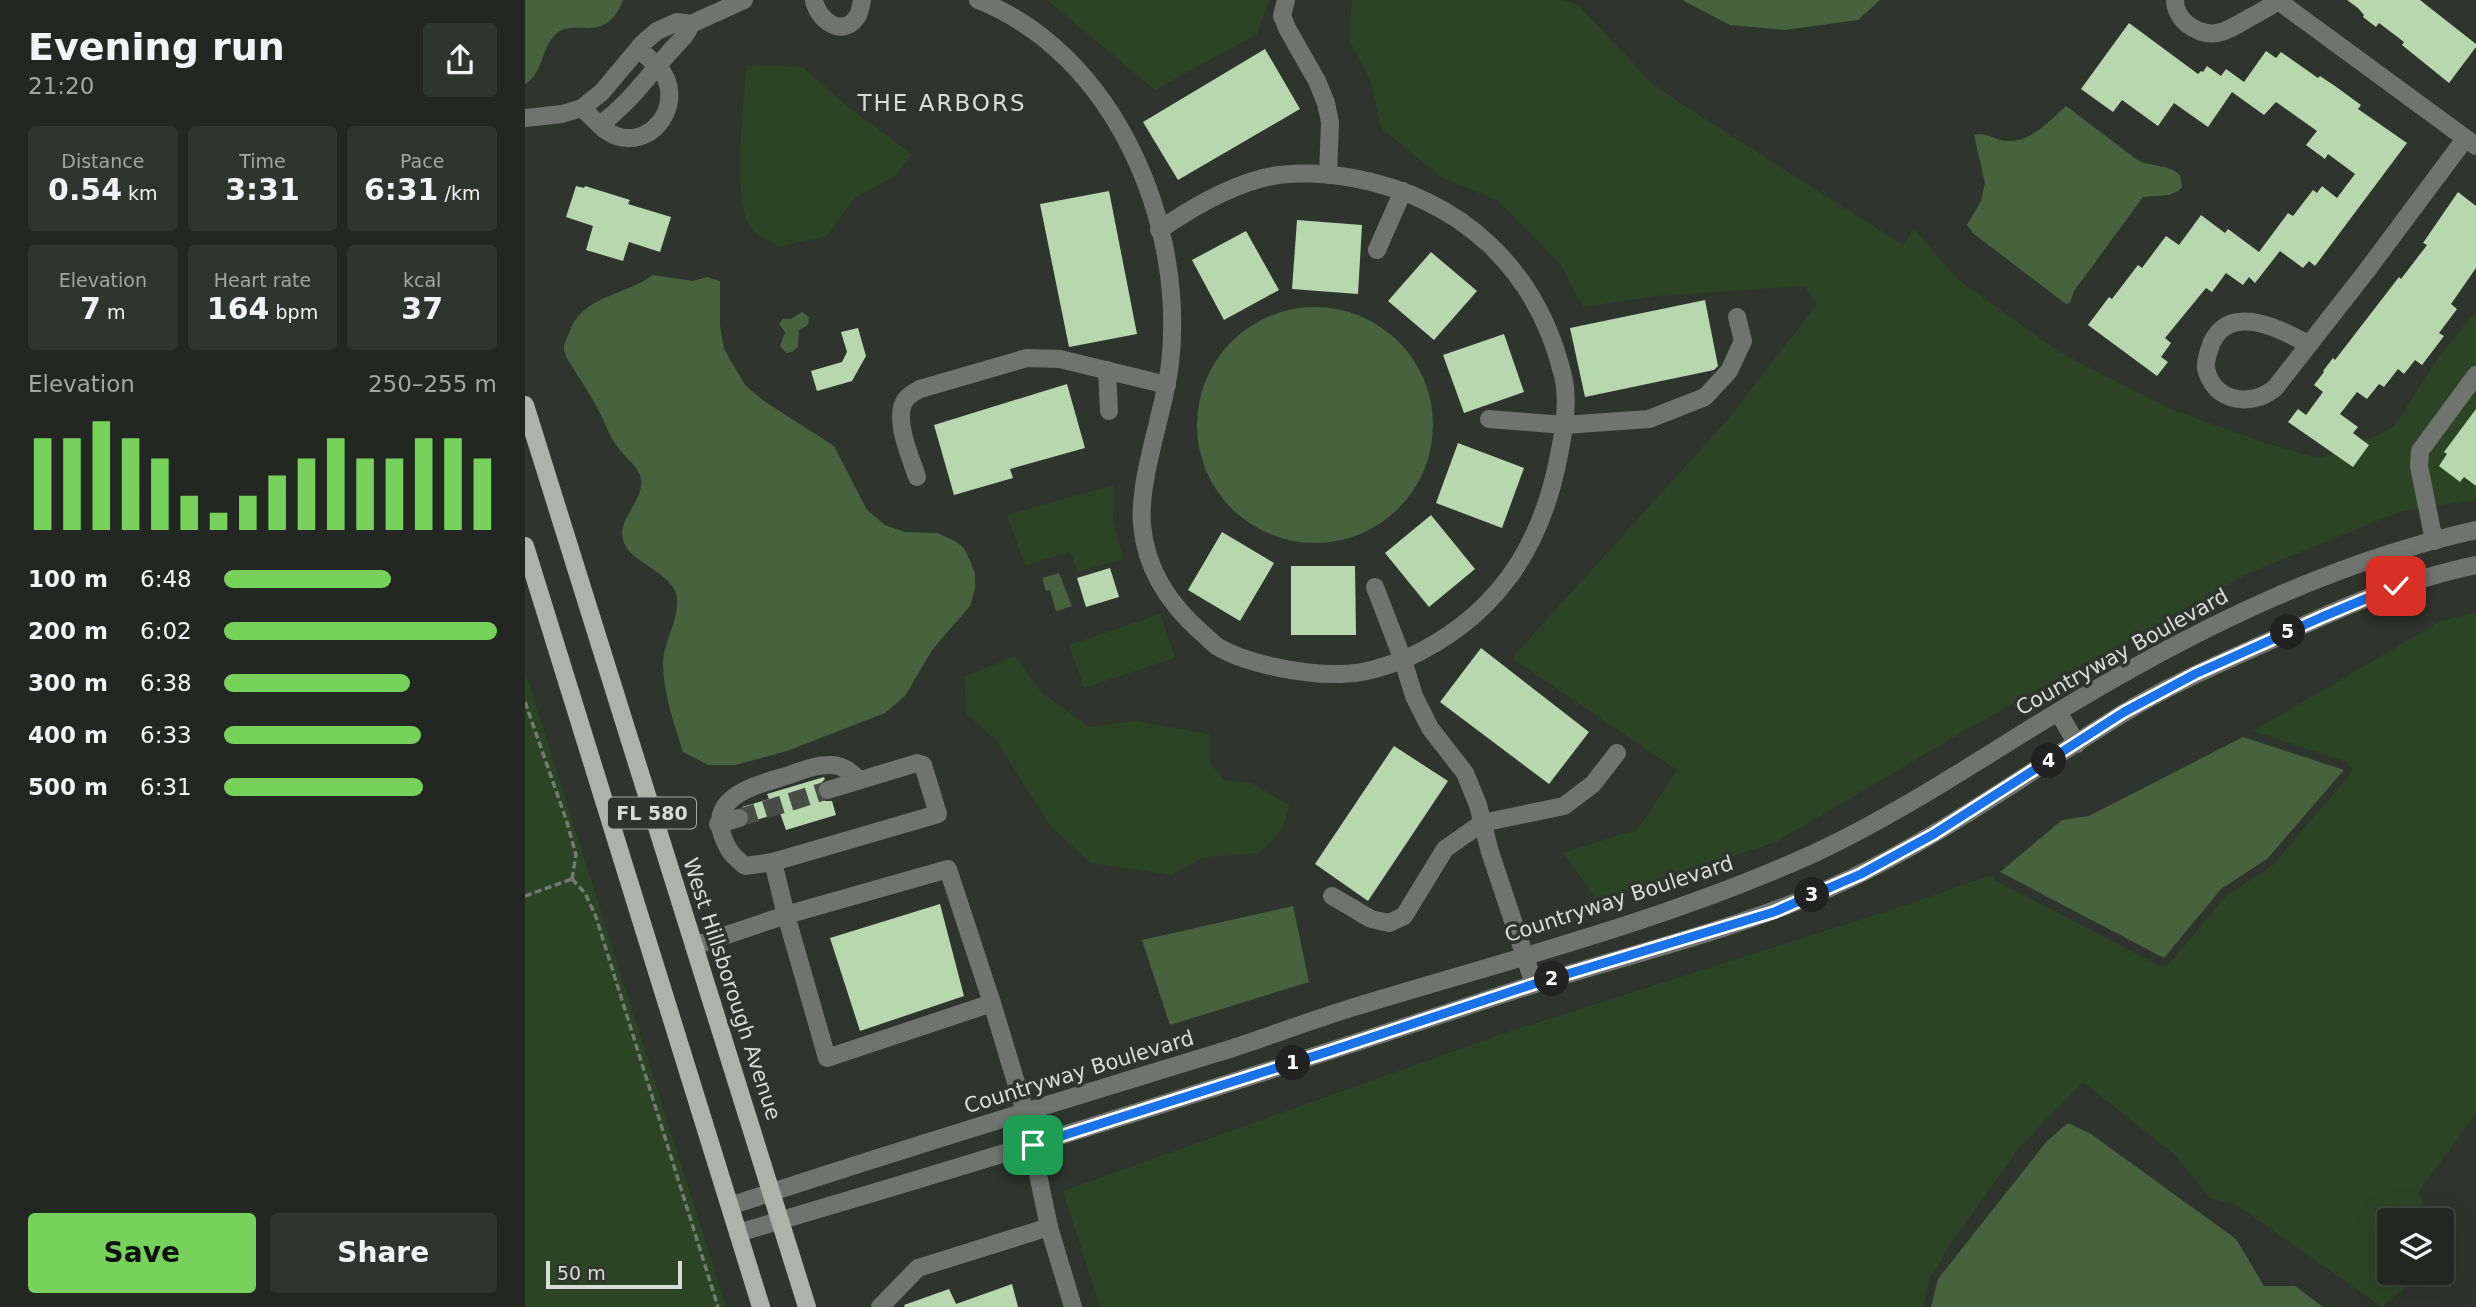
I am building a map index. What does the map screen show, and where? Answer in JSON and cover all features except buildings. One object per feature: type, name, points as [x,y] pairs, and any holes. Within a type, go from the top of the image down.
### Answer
[{"type":"main road","name":"West Hillsborough Avenue","points":[[525,405],[807,1307]]},
{"type":"main road","name":"FL 580","points":[[525,546],[761,1307]]},
{"type":"street","points":[[525,118],[562,114],[582,108],[602,92],[657,31],[677,22],[691,24],[744,0]]},
{"type":"street","points":[[814,0],[818,15],[834,26],[849,24],[856,18],[862,0]]},
{"type":"street","points":[[978,0],[1026,25],[1062,51],[1094,86],[1123,134],[1142,175],[1168,271],[1171,317],[1167,385],[1145,483],[1142,523],[1147,553],[1165,594],[1186,619],[1218,647],[1268,666],[1340,675],[1368,672],[1403,660],[1431,648],[1464,625],[1495,595],[1520,562],[1543,517],[1555,475],[1565,425],[1564,379],[1549,331],[1531,295],[1498,253],[1469,226],[1427,200],[1383,184],[1307,173],[1264,178],[1224,192],[1192,208],[1159,230]]},
{"type":"street","points":[[1286,0],[1282,16],[1327,103],[1330,121],[1328,175]]},
{"type":"street","points":[[2175,0],[2175,8],[2184,22],[2198,31],[2210,34],[2232,30],[2277,0],[2470,142],[2275,388],[2257,399],[2246,401],[2231,398],[2210,379],[2206,366],[2209,349],[2216,335],[2223,328],[2241,321],[2271,326],[2308,344]]},
{"type":"street","points":[[600,125],[639,90],[689,32],[691,24]]},
{"type":"street","points":[[582,108],[613,135],[631,139],[645,136],[656,128],[669,106],[670,93],[666,78],[638,49]]},
{"type":"street","points":[[1377,250],[1403,191]]},
{"type":"street","points":[[1489,419],[1565,425],[1649,419],[1705,397],[1729,371],[1742,341],[1737,317]]},
{"type":"street","points":[[917,477],[900,421],[902,406],[907,397],[920,389],[1027,358],[1061,359],[1167,385]]},
{"type":"street","points":[[1107,370],[1109,411]]},
{"type":"street","points":[[2434,541],[2419,466],[2420,451],[2476,375]]},
{"type":"street","name":"Countryway Boulevard","points":[[730,1206],[1224,1051],[1345,1010],[1524,956],[1727,889],[1819,851],[1915,799],[2168,648],[2238,612],[2299,585],[2476,530]]},
{"type":"street","points":[[738,1233],[1033,1145],[1534,984],[1774,912],[1861,874],[1934,834],[2124,712],[2195,674],[2396,586],[2476,565]]},
{"type":"street","points":[[1375,587],[1414,696],[1430,728],[1465,773],[1534,984]]},
{"type":"street","points":[[2058,712],[2077,744]]},
{"type":"street","points":[[1332,896],[1371,919],[1389,922],[1404,916],[1445,849],[1482,823],[1564,806],[1593,784],[1617,753]]},
{"type":"street","points":[[828,790],[917,763],[923,765],[939,814],[773,862],[745,866],[729,852],[718,824],[722,809],[733,798],[760,784],[821,765],[843,768],[859,780]]},
{"type":"street","points":[[718,824],[739,818]]},
{"type":"street","points":[[773,862],[827,1058],[992,1003]]},
{"type":"street","points":[[694,946],[786,915],[948,869],[1025,1112],[1049,1227],[1073,1307]]},
{"type":"street","points":[[880,1307],[918,1268],[1049,1227]]},
{"type":"path","points":[[525,702],[576,855],[572,879]]},
{"type":"path","points":[[525,897],[572,879]]},
{"type":"path","points":[[572,879],[585,893],[596,917],[718,1307]]},
{"type":"shaded area","points":[[525,0],[623,0],[616,14],[608,22],[590,28],[572,28],[556,34],[547,46],[535,74],[525,84]]},
{"type":"shaded area","points":[[1047,0],[1269,0],[1257,34],[1155,90]]},
{"type":"shaded area","points":[[1352,0],[1564,0],[1579,6],[1653,84],[1903,245],[1914,229],[1959,280],[2059,352],[2176,411],[2317,458],[2347,450],[2394,427],[2440,355],[2476,311],[2476,500],[2402,511],[2249,573],[1978,723],[1776,842],[1597,900],[1563,853],[1638,829],[1677,770],[1512,658],[1730,417],[1817,304],[1804,286],[1657,296],[1583,307],[1561,265],[1498,201],[1441,177],[1381,128],[1371,82],[1349,40]]},
{"type":"shaded area","points":[[1682,0],[1880,0],[1858,20],[1785,30],[1730,25]]},
{"type":"shaded area","points":[[747,65],[803,67],[848,107],[912,154],[896,175],[854,199],[827,236],[778,247],[751,228],[745,215],[740,174]]},
{"type":"shaded area","points":[[2066,106],[2136,159],[2175,171],[2180,175],[2182,187],[2169,195],[2143,197],[2074,291],[2070,303],[2066,304],[1974,234],[1967,225],[1981,201],[1985,183],[1974,135],[2019,140],[2036,132]]},
{"type":"shaded area","points":[[653,275],[693,281],[707,277],[720,281],[720,326],[724,349],[745,385],[764,401],[834,446],[867,510],[885,525],[905,532],[937,533],[953,540],[963,547],[975,574],[975,589],[970,606],[932,650],[905,696],[885,713],[787,751],[735,765],[708,765],[683,752],[663,674],[664,654],[677,608],[675,591],[664,577],[639,560],[626,547],[622,531],[640,492],[640,475],[612,438],[564,350],[575,320],[583,311]]},
{"type":"shaded area","points":[[1303,307],[1327,307],[1371,321],[1399,341],[1424,380],[1431,402],[1431,448],[1424,470],[1399,509],[1371,529],[1349,538],[1327,543],[1303,543],[1259,529],[1240,517],[1223,500],[1202,459],[1197,437],[1197,413],[1211,369],[1223,350],[1240,333],[1281,312]]},
{"type":"shaded area","points":[[802,312],[809,317],[808,325],[799,330],[798,347],[786,353],[780,346],[785,332],[779,324],[783,319],[791,319]]},
{"type":"shaded area","points":[[1114,485],[1113,520],[1123,559],[1078,572],[1070,551],[1025,566],[1007,515]]},
{"type":"shaded area","points":[[1059,573],[1072,606],[1056,611],[1050,590],[1046,591],[1042,578]]},
{"type":"shaded area","points":[[2476,612],[2476,1114],[2419,1191],[2424,1208],[2377,1208],[2377,1285],[2408,1285],[2382,1307],[2237,1205],[2210,1198],[2174,1154],[2083,1082],[2020,1147],[1945,1251],[1930,1277],[1923,1307],[1100,1307],[1063,1191],[1505,1033],[1992,875],[1995,880],[2160,966],[2168,965],[2226,896],[2273,865],[2351,773],[2352,768],[2347,762],[2253,731],[2441,621]]},
{"type":"shaded area","points":[[1160,614],[1175,658],[1084,688],[1069,645]]},
{"type":"shaded area","points":[[1015,656],[1042,693],[1089,727],[1135,721],[1209,734],[1211,764],[1224,780],[1252,783],[1289,805],[1283,829],[1260,853],[1203,857],[1172,875],[1091,863],[1051,827],[996,740],[967,714],[964,677]]},
{"type":"shaded area","points":[[525,671],[726,1307],[525,1307]]},
{"type":"shaded area","points":[[2243,737],[2344,770],[2267,859],[2221,889],[2164,958],[2000,872],[2062,820],[2089,816]]},
{"type":"shaded area","points":[[1293,906],[1309,982],[1170,1025],[1142,940]]},
{"type":"shaded area","points":[[2068,1123],[2091,1134],[2236,1239],[2264,1286],[2295,1286],[2323,1307],[1931,1307],[1938,1279],[2047,1141]]},
{"type":"tunnel","points":[[739,818],[828,790]]},
{"type":"district","name":"THE ARBORS","points":[[942,103]]},
{"type":"route","points":[[1033,1145],[1534,984],[1774,912],[1861,874],[1934,834],[2124,712],[2195,674],[2396,586]]}]
